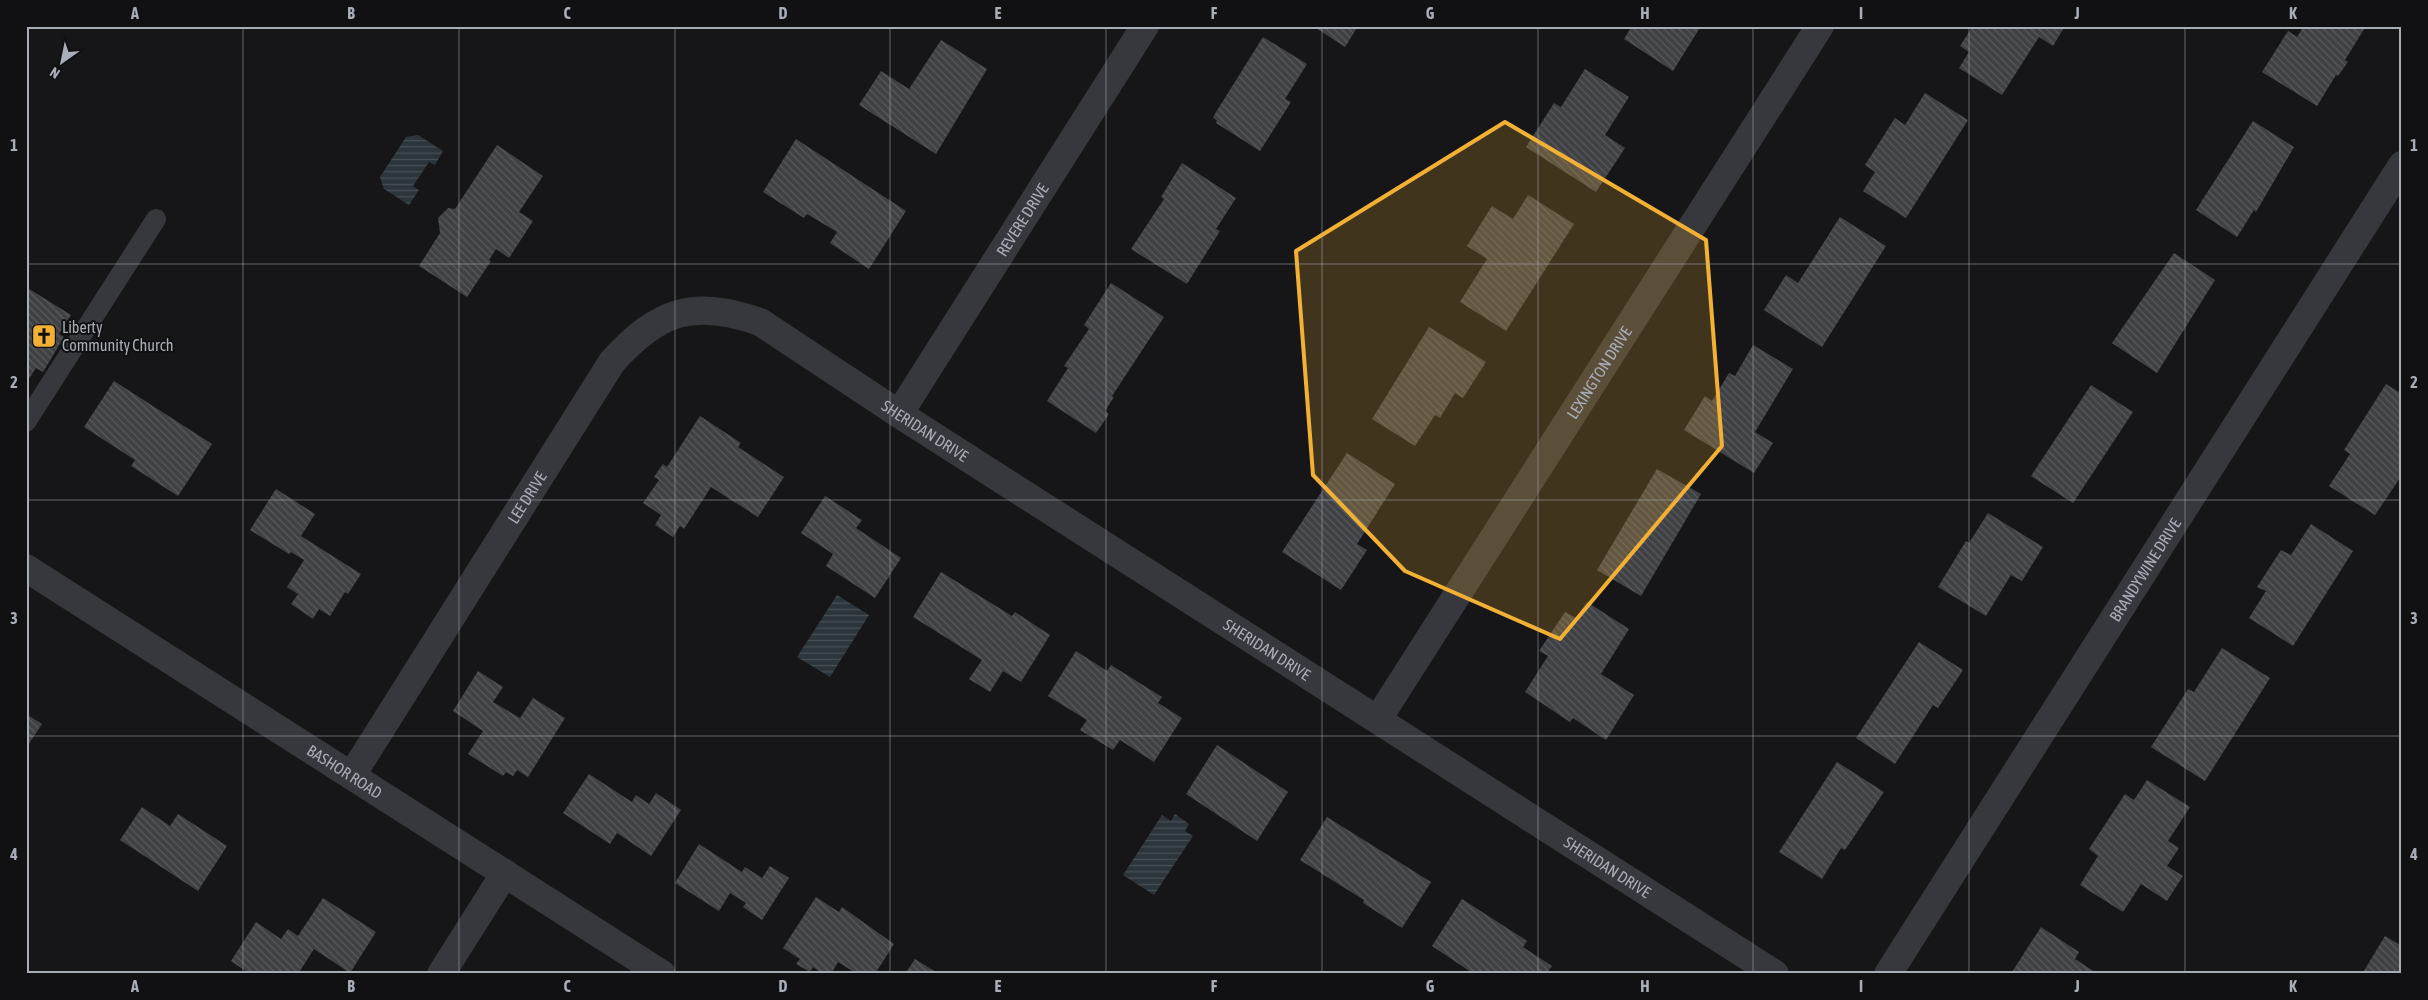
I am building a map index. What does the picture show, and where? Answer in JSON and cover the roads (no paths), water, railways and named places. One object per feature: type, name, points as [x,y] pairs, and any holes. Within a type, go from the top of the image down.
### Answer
[{"type":"street","name":"REVERE DRIVE","points":[[899,414],[1145,26]]},
{"type":"street","name":"LEXINGTON DRIVE","points":[[1378,719],[1820,26]]},
{"type":"street","name":"BRANDYWINE DRIVE","points":[[1888,974],[2402,165]]},
{"type":"street","name":"LEE DRIVE","points":[[352,775],[599,379],[626,346],[643,332],[664,319],[689,311],[713,310],[736,314],[760,322]]},
{"type":"street","name":"SHERIDAN DRIVE","points":[[760,322],[899,414],[1775,974]]},
{"type":"street","name":"BASHOR ROAD","points":[[26,568],[662,974]]},
{"type":"street","points":[[441,974],[505,872]]},
{"type":"lane","points":[[26,422],[156,219]]},
{"type":"place","name":"Liberty Community Church","points":[[44,336]]}]
